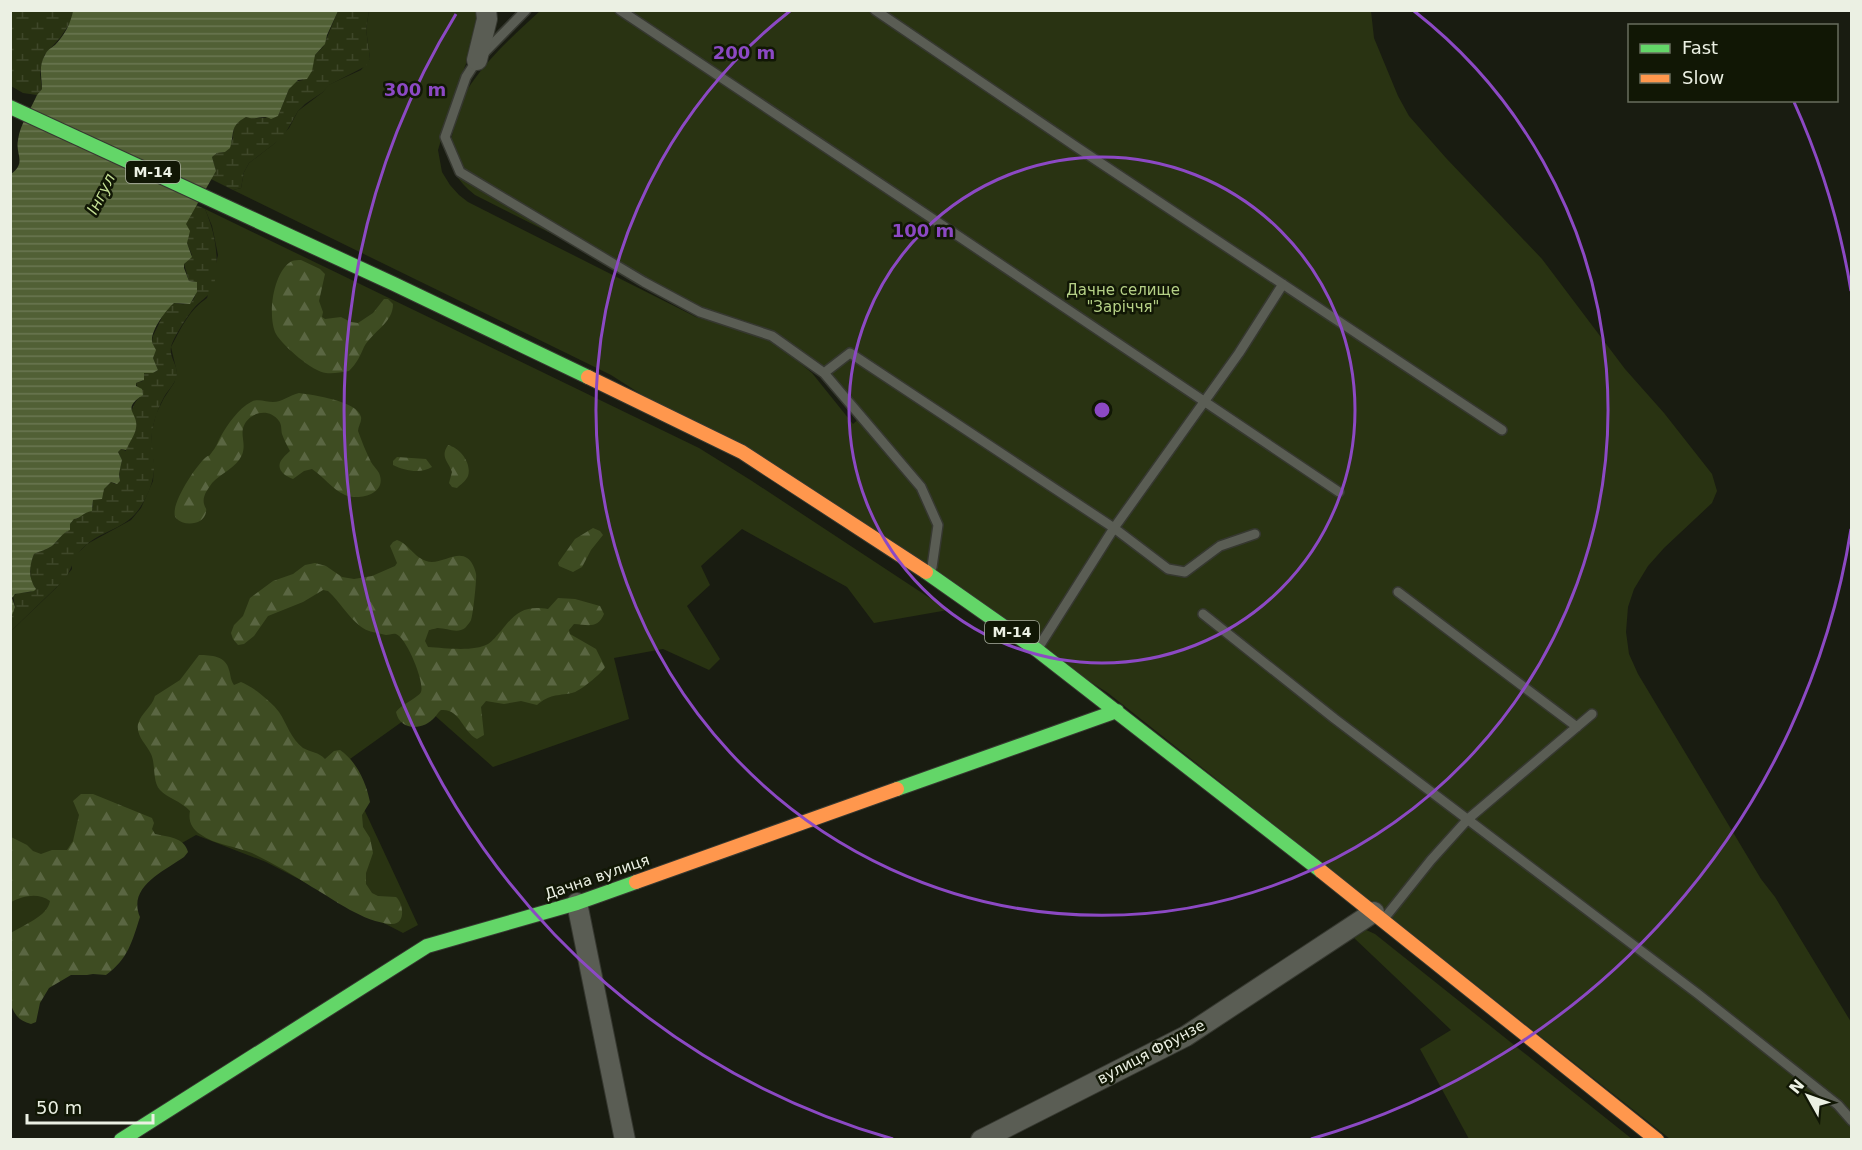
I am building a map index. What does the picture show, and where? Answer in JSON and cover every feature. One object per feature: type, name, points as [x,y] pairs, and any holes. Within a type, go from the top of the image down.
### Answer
[{"type":"main road","name":"М-14","points":[[10,107],[295,237],[742,452],[931,575],[1037,650],[1379,916],[1657,1140]]},
{"type":"main road","name":"Дачна вулиця","points":[[121,1140],[427,946],[577,903],[1116,711]]},
{"type":"street","points":[[477,60],[487,19],[486,10]]},
{"type":"street","points":[[577,903],[625,1140]]},
{"type":"street","name":"вулиця Фрунзе","points":[[981,1140],[1185,1036],[1379,916]]},
{"type":"lane","points":[[526,10],[477,60],[466,78],[445,137],[460,172],[644,282],[700,312],[772,336],[824,373],[921,487],[938,525],[931,575]]},
{"type":"lane","points":[[620,10],[1338,492]]},
{"type":"lane","points":[[875,10],[1502,430]]},
{"type":"lane","points":[[1037,650],[1114,528],[1239,352],[1283,284]]},
{"type":"lane","points":[[824,373],[850,353],[1114,528],[1168,569],[1185,572],[1220,546],[1255,534]]},
{"type":"lane","points":[[1398,592],[1577,727]]},
{"type":"lane","points":[[1203,614],[1335,719],[1698,993],[1838,1105],[1851,1121]]},
{"type":"lane","points":[[1379,916],[1468,819],[1592,714]]},
{"type":"green space","points":[[10,11],[73,11],[72,20],[45,54],[40,74],[42,89],[37,95],[23,93],[11,86]]},
{"type":"green space","points":[[338,11],[369,11],[366,29],[370,59],[366,66],[329,85],[305,104],[298,111],[283,137],[249,163],[244,172],[241,188],[233,190],[211,179],[216,171],[212,157],[217,153],[225,152],[232,140],[237,123],[246,117],[278,116],[289,89],[294,82],[303,80],[315,55],[323,47]]},
{"type":"green space","name":"Дачне селище \"Заріччя\"","points":[[369,11],[478,11],[474,43],[438,150],[442,172],[459,195],[468,202],[696,317],[776,343],[812,373],[853,424],[863,415],[819,366],[780,335],[745,321],[699,308],[475,195],[459,179],[451,163],[450,144],[466,93],[495,54],[540,11],[1371,11],[1374,38],[1398,96],[1409,116],[1542,259],[1625,369],[1664,413],[1712,474],[1717,491],[1712,503],[1664,548],[1648,566],[1634,589],[1628,607],[1626,632],[1629,654],[1638,674],[1761,879],[1775,897],[1851,1022],[1851,1139],[1670,1139],[1108,693],[611,375],[233,190],[241,188],[244,172],[249,163],[275,143],[289,128],[298,111],[323,92],[328,85],[361,70],[370,59],[366,29]]},
{"type":"green space","points":[[196,205],[205,209],[214,235],[217,261],[215,280],[210,293],[194,308],[171,347],[177,376],[162,400],[154,423],[152,441],[154,469],[149,491],[141,506],[129,520],[93,540],[82,549],[65,579],[11,631],[11,615],[15,607],[13,596],[18,593],[31,592],[35,587],[31,582],[30,566],[34,554],[52,546],[69,530],[74,519],[90,511],[93,507],[93,500],[111,482],[115,484],[120,478],[122,460],[118,452],[121,449],[126,451],[131,414],[140,397],[136,383],[143,381],[144,373],[153,373],[158,370],[153,358],[155,350],[152,342],[153,336],[165,311],[174,303],[192,302],[197,289],[197,282],[189,281],[184,264],[192,255],[187,243],[185,224]]},
{"type":"green space","points":[[205,209],[699,448],[948,610],[874,623],[847,587],[742,529],[701,566],[710,585],[687,606],[720,659],[709,670],[663,649],[614,658],[629,719],[493,767],[424,706],[343,764],[418,925],[403,933],[266,862],[196,835],[11,940],[11,631],[56,588],[72,569],[76,555],[87,544],[131,520],[141,508],[153,481],[154,465],[151,446],[156,414],[174,383],[177,373],[171,347],[190,314],[207,298],[218,255],[212,226]]},
{"type":"green space","points":[[301,260],[325,274],[319,301],[323,312],[322,317],[325,319],[341,317],[358,323],[373,313],[384,299],[388,299],[393,304],[390,316],[368,341],[349,371],[320,372],[291,351],[276,334],[273,326],[272,306],[276,284],[285,266],[292,261]]},
{"type":"green space","points":[[299,393],[344,403],[358,411],[361,419],[358,431],[381,480],[376,491],[357,497],[345,495],[312,469],[304,471],[293,479],[286,476],[281,471],[280,462],[290,451],[282,434],[280,423],[270,414],[259,413],[249,418],[243,428],[244,447],[239,460],[212,483],[206,493],[204,504],[206,510],[202,520],[184,523],[176,518],[176,505],[184,487],[201,462],[209,456],[238,412],[254,401],[276,402]]},
{"type":"green space","points":[[448,445],[461,453],[467,461],[469,471],[467,478],[457,488],[452,487],[449,483],[452,472],[445,459]]},
{"type":"green space","points":[[397,457],[426,459],[432,467],[418,471],[403,469],[393,465]]},
{"type":"green space","points":[[593,528],[603,535],[591,550],[582,567],[573,572],[559,566],[558,563],[575,539]]},
{"type":"green space","points":[[397,540],[426,561],[436,562],[463,556],[470,561],[476,572],[475,597],[470,622],[459,631],[438,628],[429,630],[425,641],[428,647],[459,649],[482,646],[492,641],[511,619],[526,609],[548,609],[558,598],[575,599],[600,606],[604,614],[596,624],[574,624],[569,630],[570,634],[596,649],[605,667],[580,690],[550,697],[537,705],[521,701],[504,704],[486,701],[481,707],[484,735],[477,739],[457,716],[447,710],[441,710],[430,722],[418,727],[402,723],[396,712],[421,692],[420,679],[405,643],[396,634],[376,633],[360,626],[328,591],[323,590],[303,602],[268,616],[254,636],[244,644],[238,645],[233,639],[231,633],[234,625],[243,616],[250,598],[273,581],[293,574],[305,565],[315,563],[326,566],[342,577],[354,579],[372,576],[395,566],[397,563],[390,546]]},
{"type":"green space","points":[[199,655],[221,659],[227,665],[234,685],[241,682],[267,699],[279,712],[292,736],[303,748],[325,759],[334,751],[340,750],[356,766],[370,802],[362,815],[363,827],[370,838],[373,853],[366,873],[366,884],[372,893],[378,896],[396,897],[399,900],[402,914],[399,921],[391,924],[360,915],[260,857],[206,838],[193,827],[190,821],[190,811],[160,790],[156,782],[152,758],[140,736],[138,724],[155,696],[180,680]]},
{"type":"green space","points":[[81,794],[93,794],[152,818],[154,823],[152,829],[155,834],[183,843],[188,852],[158,874],[143,889],[137,906],[140,917],[132,942],[119,963],[106,975],[71,975],[49,988],[40,1003],[36,1022],[31,1024],[18,1017],[11,1005],[11,933],[40,916],[50,901],[31,896],[11,902],[11,837],[41,854],[52,850],[67,850],[73,841],[79,815],[73,801]]},
{"type":"green space","points":[[1364,929],[1375,934],[1632,1139],[1469,1139],[1420,1049],[1451,1030],[1353,937]]},
{"type":"water","name":"Інгул","points":[[73,11],[338,11],[325,44],[315,55],[312,71],[307,79],[298,80],[289,89],[278,116],[271,119],[246,117],[241,120],[235,127],[230,148],[212,157],[216,171],[186,224],[190,231],[187,243],[192,257],[184,264],[184,268],[189,281],[197,282],[197,292],[190,304],[174,303],[156,326],[152,341],[156,350],[153,358],[158,370],[153,373],[144,373],[144,380],[136,383],[136,386],[142,389],[143,395],[131,408],[136,423],[134,433],[126,450],[121,449],[118,452],[122,460],[120,481],[117,484],[111,482],[104,489],[102,499],[93,500],[92,511],[74,519],[70,524],[70,530],[52,546],[34,554],[30,572],[36,589],[15,594],[12,598],[15,607],[11,618],[11,174],[16,170],[19,162],[17,145],[21,128],[42,89],[43,59],[64,33]]},
{"type":"traffic: fast","points":[[10,107],[394,284],[588,377]]},
{"type":"traffic: fast","points":[[926,572],[1037,650],[1321,871]]},
{"type":"traffic: fast","points":[[897,789],[1117,711]]},
{"type":"traffic: fast","points":[[121,1140],[427,946],[577,903],[636,882]]},
{"type":"traffic: slow","points":[[588,377],[742,452],[926,572]]},
{"type":"traffic: slow","points":[[636,882],[897,789]]},
{"type":"traffic: slow","points":[[1321,871],[1657,1140]]}]
